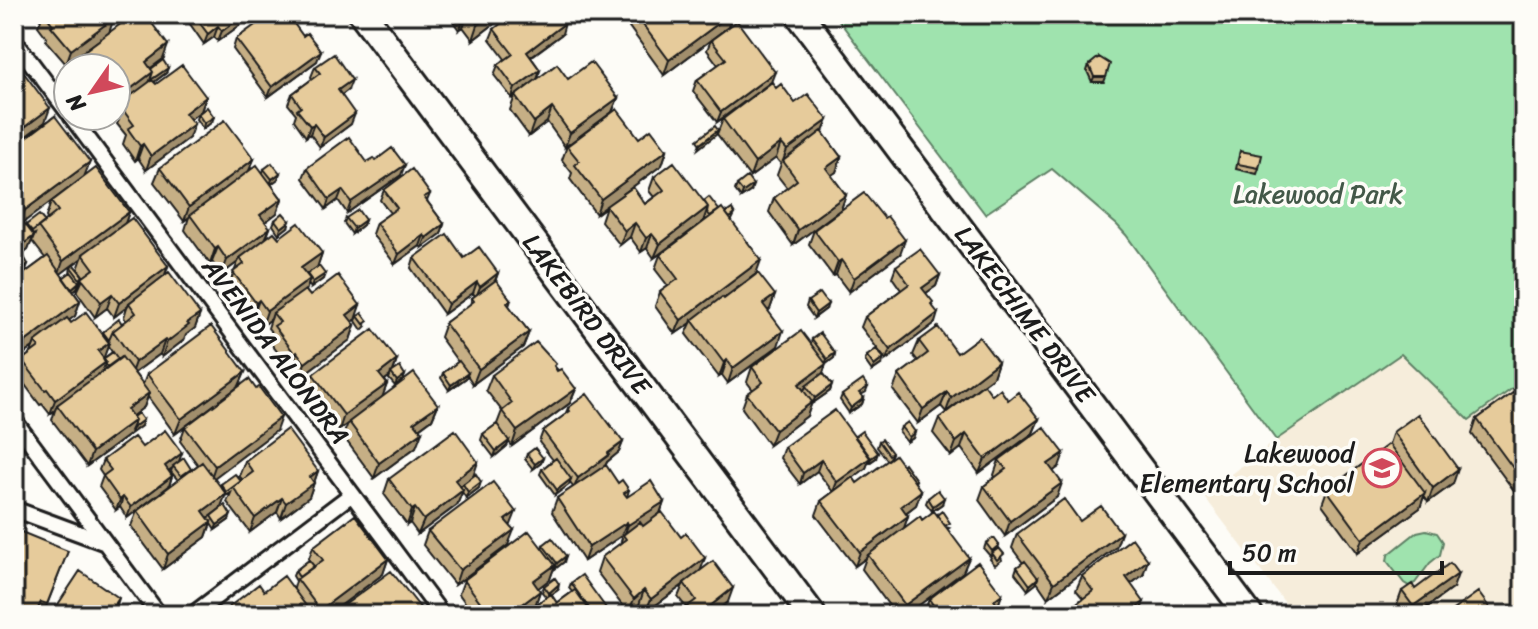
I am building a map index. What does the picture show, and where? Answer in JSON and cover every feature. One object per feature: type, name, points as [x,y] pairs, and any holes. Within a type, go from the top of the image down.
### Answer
[{"type":"street","name":"LAKEBIRD DRIVE","points":[[363,14],[812,615]]},
{"type":"street","name":"LAKECHIME DRIVE","points":[[799,14],[1249,615]]},
{"type":"lane","name":"AVENIDA ALONDRA","points":[[14,40],[52,91]]},
{"type":"lane","name":"AVENIDA ALONDRA","points":[[82,132],[442,615]]},
{"type":"lane","points":[[14,420],[159,615]]},
{"type":"lane","points":[[192,615],[352,494]]},
{"type":"lane","points":[[14,509],[103,542]]},
{"type":"shaded area","name":"Lakewood Elementary School","points":[[1401,354],[1469,420],[1524,380],[1524,615],[1294,615],[1203,495],[1276,440]]},
{"type":"green space","name":"Lakewood Park","points":[[834,14],[1524,14],[1524,380],[1469,420],[1401,354],[1276,440],[1117,225],[1052,169],[985,214]]},
{"type":"green space","points":[[1426,530],[1437,533],[1443,542],[1440,555],[1409,586],[1387,561],[1388,555],[1417,532]]},
{"type":"building","points":[[45,14],[111,14],[114,18],[71,50]]},
{"type":"building","points":[[134,14],[145,14],[168,45],[146,62],[153,72],[132,88],[132,52],[83,52]]},
{"type":"building","points":[[193,14],[245,14],[222,31],[218,26],[208,34]]},
{"type":"building","points":[[270,14],[287,14],[303,36],[307,33],[321,51],[272,87],[236,39]]},
{"type":"building","points":[[469,14],[493,14],[478,25]]},
{"type":"building","points":[[513,14],[558,14],[565,23],[527,52],[540,70],[515,88],[498,65],[513,54],[494,29]]},
{"type":"building","points":[[635,14],[731,14],[669,60]]},
{"type":"building","points":[[737,21],[775,72],[721,112],[697,80],[726,59],[711,40]]},
{"type":"building","points":[[334,54],[352,80],[338,90],[355,114],[324,137],[297,110],[301,107],[292,94],[320,73],[315,67]]},
{"type":"building","points":[[1099,57],[1110,64],[1106,77],[1094,77],[1089,65]]},
{"type":"building","points":[[163,60],[168,68],[152,79],[151,69]]},
{"type":"building","points":[[591,62],[618,98],[570,133],[552,108],[534,122],[515,96],[557,64],[568,79]]},
{"type":"building","points":[[18,65],[50,108],[14,135],[14,68]]},
{"type":"building","points":[[182,65],[206,97],[185,113],[194,124],[151,156],[130,132],[134,125],[132,95],[152,80],[156,84]]},
{"type":"building","points":[[772,82],[776,88],[781,84],[795,103],[808,94],[828,120],[787,150],[781,143],[755,163],[723,119]]},
{"type":"building","points":[[207,107],[214,117],[204,123],[198,114]]},
{"type":"building","points":[[617,109],[639,138],[651,129],[667,150],[601,199],[575,165],[579,161],[567,146]]},
{"type":"building","points":[[52,118],[52,132],[67,132],[90,162],[25,210],[14,196],[14,147]]},
{"type":"building","points":[[225,120],[254,159],[189,207],[160,168]]},
{"type":"building","points":[[715,126],[718,130],[700,144],[697,140]]},
{"type":"building","points":[[822,131],[841,157],[826,168],[846,195],[798,230],[774,198],[797,180],[783,161]]},
{"type":"building","points":[[349,137],[367,162],[376,160],[392,148],[405,165],[351,202],[342,190],[329,199],[307,168]]},
{"type":"building","points":[[1240,151],[1262,155],[1259,168],[1238,164]]},
{"type":"building","points":[[674,162],[708,207],[660,244],[652,234],[646,238],[635,223],[625,231],[606,206],[633,187],[645,204],[664,190],[654,177]]},
{"type":"building","points":[[272,163],[280,173],[272,179],[264,169]]},
{"type":"building","points":[[257,165],[282,199],[260,215],[270,228],[227,260],[190,215]]},
{"type":"building","points":[[96,168],[129,212],[63,261],[38,227],[58,211],[51,202]]},
{"type":"building","points":[[412,169],[430,194],[424,197],[444,224],[399,254],[376,223],[397,208],[384,190]]},
{"type":"building","points":[[747,177],[753,185],[743,192],[737,185]]},
{"type":"building","points":[[864,193],[905,240],[854,278],[814,230]]},
{"type":"building","points":[[709,197],[719,210],[710,216],[704,201]]},
{"type":"building","points":[[722,208],[761,260],[681,320],[660,292],[678,279],[660,255]]},
{"type":"building","points":[[732,209],[735,214],[730,218],[726,213]]},
{"type":"building","points":[[14,210],[34,236],[14,251]]},
{"type":"building","points":[[358,210],[365,220],[354,228],[346,218]]},
{"type":"building","points":[[283,213],[290,221],[281,228],[275,220]]},
{"type":"building","points":[[39,215],[45,222],[32,232],[26,225]]},
{"type":"building","points":[[132,218],[168,266],[119,303],[112,294],[101,302],[82,278],[94,269],[83,254]]},
{"type":"building","points":[[299,223],[322,253],[301,268],[310,279],[267,311],[259,300],[256,303],[233,272],[244,264],[240,258],[274,232],[279,238]]},
{"type":"building","points":[[447,234],[464,258],[479,247],[498,273],[480,287],[477,282],[448,304],[414,258]]},
{"type":"building","points":[[920,249],[940,275],[922,288],[938,313],[890,350],[865,317],[909,284],[896,266]]},
{"type":"building","points":[[14,253],[21,263],[14,268]]},
{"type":"building","points":[[48,256],[80,301],[17,348],[14,344],[14,281]]},
{"type":"building","points":[[24,257],[28,264],[18,272],[19,260]]},
{"type":"building","points":[[74,265],[83,276],[80,279],[71,267]]},
{"type":"building","points":[[319,266],[325,274],[313,282],[307,274]]},
{"type":"building","points":[[71,272],[79,282],[71,289],[63,278]]},
{"type":"building","points":[[169,272],[200,314],[167,342],[165,340],[135,362],[113,331],[136,313],[129,303]]},
{"type":"building","points":[[758,273],[775,295],[763,304],[783,331],[733,368],[727,360],[724,363],[692,320]]},
{"type":"building","points":[[338,275],[360,305],[347,315],[355,325],[305,363],[274,326],[280,322],[273,313],[305,290],[310,296]]},
{"type":"building","points":[[496,280],[511,300],[507,303],[529,332],[479,369],[445,323]]},
{"type":"building","points":[[820,293],[828,304],[816,313],[808,301]]},
{"type":"building","points":[[86,312],[109,343],[98,351],[106,362],[55,400],[22,360],[39,347],[35,342],[67,318],[71,323]]},
{"type":"building","points":[[362,313],[368,321],[364,324],[358,316]]},
{"type":"building","points":[[119,319],[122,324],[113,331],[109,340],[103,332]]},
{"type":"building","points":[[211,326],[245,372],[181,419],[147,374]]},
{"type":"building","points":[[938,327],[957,353],[979,337],[998,362],[951,398],[947,392],[923,409],[899,375],[928,353],[919,341]]},
{"type":"building","points":[[373,329],[397,360],[379,374],[387,384],[344,415],[313,374]]},
{"type":"building","points":[[801,331],[826,364],[799,384],[812,402],[775,430],[747,394],[763,382],[752,367]]},
{"type":"building","points":[[820,333],[835,353],[827,359],[812,339]]},
{"type":"building","points":[[536,342],[556,364],[557,371],[561,369],[576,389],[517,431],[502,411],[512,403],[492,375]]},
{"type":"building","points":[[876,349],[884,358],[874,366],[867,356]]},
{"type":"building","points":[[113,352],[118,359],[107,367],[103,359]]},
{"type":"building","points":[[122,357],[149,393],[127,409],[135,420],[92,452],[57,405]]},
{"type":"building","points":[[459,361],[468,373],[451,385],[443,373]]},
{"type":"building","points":[[400,367],[405,375],[397,381],[391,373]]},
{"type":"building","points":[[414,373],[438,405],[414,422],[422,432],[379,463],[349,422]]},
{"type":"building","points":[[823,373],[832,385],[815,398],[806,386]]},
{"type":"building","points":[[249,379],[256,389],[259,387],[281,417],[215,466],[185,427]]},
{"type":"building","points":[[863,380],[868,387],[859,393],[864,398],[851,408],[842,395]]},
{"type":"building","points":[[984,384],[992,395],[1000,389],[1008,400],[1018,392],[1039,419],[985,459],[966,434],[956,442],[939,418]]},
{"type":"building","points":[[1524,385],[1524,483],[1477,419]]},
{"type":"building","points":[[587,394],[623,442],[578,478],[543,431]]},
{"type":"building","points":[[835,410],[870,458],[837,482],[821,460],[803,473],[784,447]]},
{"type":"building","points":[[138,413],[143,420],[131,429],[135,420],[133,417]]},
{"type":"building","points":[[1418,414],[1458,469],[1433,488],[1393,432]]},
{"type":"building","points":[[908,422],[915,432],[909,437],[901,427]]},
{"type":"building","points":[[497,424],[509,441],[496,451],[483,434]]},
{"type":"building","points":[[1044,427],[1064,453],[1048,464],[1062,483],[1010,521],[984,486],[1006,469],[999,460]]},
{"type":"building","points":[[287,429],[318,471],[310,477],[314,483],[286,503],[282,498],[255,518],[233,487],[253,472],[245,461]]},
{"type":"building","points":[[165,430],[182,453],[165,466],[172,476],[131,507],[123,497],[120,500],[103,476],[111,470],[103,460],[134,437],[142,447]]},
{"type":"building","points":[[455,430],[478,462],[455,480],[463,490],[424,520],[415,508],[412,510],[389,479]]},
{"type":"building","points":[[862,431],[878,453],[871,458],[855,436]]},
{"type":"building","points":[[882,439],[892,453],[889,455],[879,441]]},
{"type":"building","points":[[1389,444],[1425,493],[1363,539],[1327,490]]},
{"type":"building","points":[[535,448],[543,458],[535,464],[527,454]]},
{"type":"building","points":[[895,455],[921,491],[901,506],[908,516],[860,552],[821,501],[853,477],[857,483]]},
{"type":"building","points":[[184,458],[191,469],[181,476],[173,466]]},
{"type":"building","points":[[556,458],[571,479],[557,490],[542,469]]},
{"type":"building","points":[[202,462],[226,494],[203,511],[211,522],[168,554],[137,511]]},
{"type":"building","points":[[904,463],[916,480],[902,465]]},
{"type":"building","points":[[606,465],[618,483],[622,480],[629,490],[624,493],[627,497],[651,481],[664,502],[589,547],[557,498]]},
{"type":"building","points":[[235,474],[241,481],[226,492],[221,484]]},
{"type":"building","points":[[476,474],[481,482],[468,492],[463,484]]},
{"type":"building","points":[[493,482],[516,512],[505,520],[514,530],[460,570],[428,531]]},
{"type":"building","points":[[938,490],[944,498],[933,506],[928,498]]},
{"type":"building","points":[[1064,499],[1080,521],[1101,506],[1121,533],[1054,583],[1017,534]]},
{"type":"building","points":[[225,505],[231,515],[217,525],[211,516]]},
{"type":"building","points":[[934,511],[969,558],[905,605],[868,555],[920,516],[922,520]]},
{"type":"building","points":[[942,511],[950,523],[945,526],[937,515]]},
{"type":"building","points":[[662,512],[681,537],[686,533],[705,558],[651,599],[644,590],[634,599],[602,557],[626,539],[623,535],[640,522],[643,526]]},
{"type":"building","points":[[355,515],[388,559],[320,610],[297,579],[323,560],[313,547]]},
{"type":"building","points":[[14,529],[68,551],[47,604],[41,602],[35,615],[14,615]]},
{"type":"building","points":[[529,531],[555,565],[533,581],[540,591],[508,615],[490,615],[464,580]]},
{"type":"building","points":[[552,538],[566,556],[557,563],[543,545]]},
{"type":"building","points":[[994,538],[999,545],[992,551],[986,543]]},
{"type":"building","points":[[1132,538],[1148,560],[1126,577],[1144,602],[1126,615],[1078,615],[1072,607],[1093,591],[1082,576]]},
{"type":"building","points":[[999,548],[1004,554],[997,560],[992,553]]},
{"type":"building","points":[[309,560],[314,566],[299,577],[295,571]]},
{"type":"building","points":[[713,561],[733,588],[709,607],[715,615],[676,615],[696,600],[684,583]]},
{"type":"building","points":[[1025,561],[1038,578],[1030,585],[1017,567]]},
{"type":"building","points":[[978,562],[1002,594],[994,600],[1005,615],[940,615],[929,599]]},
{"type":"building","points":[[1450,563],[1458,574],[1413,606],[1402,591],[1412,584],[1415,589]]},
{"type":"building","points":[[80,571],[119,598],[108,615],[51,615]]},
{"type":"building","points":[[391,571],[422,610],[415,615],[337,615],[335,612]]},
{"type":"building","points":[[582,575],[606,608],[598,615],[594,615],[571,583]]},
{"type":"building","points":[[284,576],[309,610],[302,615],[221,613],[259,584],[264,591]]},
{"type":"building","points":[[555,578],[559,584],[549,593],[544,586]]},
{"type":"building","points":[[575,590],[593,615],[522,615],[551,594],[557,603]]},
{"type":"building","points":[[1478,592],[1495,615],[1446,615]]},
{"type":"place","name":"Lakewood Elementary School","points":[[1382,468]]}]
